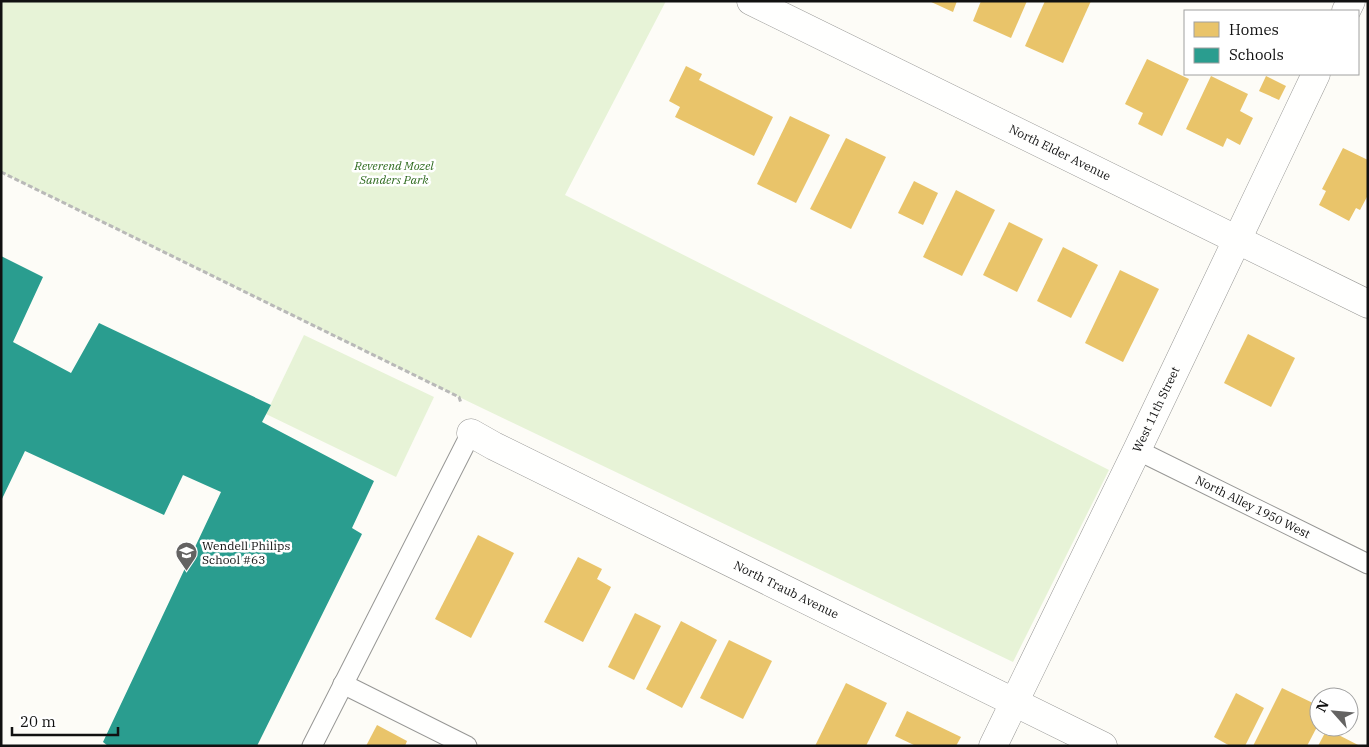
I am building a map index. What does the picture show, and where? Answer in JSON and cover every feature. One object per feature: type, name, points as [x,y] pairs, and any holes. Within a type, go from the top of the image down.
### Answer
[{"type":"street","name":"North Elder Avenue","points":[[752,1],[1368,304]]},
{"type":"street","name":"West 11th Street","points":[[993,746],[1238,240],[1316,75]]},
{"type":"street","name":"North Traub Avenue","points":[[470,433],[1103,746]]},
{"type":"lane","points":[[312,746],[470,433]]},
{"type":"lane","name":"North Alley 1950 West","points":[[1137,450],[1368,564]]},
{"type":"lane","points":[[343,684],[467,746]]},
{"type":"path","points":[[1,172],[459,397],[470,433]]},
{"type":"green space","name":"Reverend Mozel Sanders Park","points":[[1,1],[666,1],[565,195],[1109,470],[1013,662],[459,397],[1,172]]},
{"type":"green space","points":[[304,335],[434,397],[396,477],[266,414]]},
{"type":"building: Homes","points":[[929,1],[957,1],[953,12]]},
{"type":"building: Homes","points":[[981,1],[1027,1],[1011,38],[973,21]]},
{"type":"building: Homes","points":[[1045,1],[1091,1],[1063,63],[1025,46]]},
{"type":"building: Homes","points":[[1147,59],[1189,79],[1162,136],[1138,124],[1143,113],[1125,104]]},
{"type":"building: Homes","points":[[686,66],[702,74],[699,80],[773,117],[754,156],[675,117],[680,107],[669,101]]},
{"type":"building: Homes","points":[[1211,76],[1248,94],[1240,111],[1253,118],[1240,145],[1227,138],[1223,147],[1186,129]]},
{"type":"building: Homes","points":[[1266,76],[1286,86],[1279,100],[1259,91]]},
{"type":"building: Homes","points":[[790,116],[830,135],[796,203],[757,184]]},
{"type":"building: Homes","points":[[846,138],[886,157],[851,229],[810,209]]},
{"type":"building: Homes","points":[[1343,148],[1368,160],[1368,195],[1360,210],[1356,208],[1349,221],[1319,205],[1326,191],[1322,189]]},
{"type":"building: Homes","points":[[914,181],[938,193],[923,225],[898,213]]},
{"type":"building: Homes","points":[[956,190],[995,210],[962,276],[923,257]]},
{"type":"building: Homes","points":[[1009,222],[1043,239],[1017,292],[983,275]]},
{"type":"building: Homes","points":[[1063,247],[1098,265],[1071,318],[1037,301]]},
{"type":"building: Homes","points":[[1120,270],[1159,289],[1123,362],[1085,343]]},
{"type":"building: Homes","points":[[1248,334],[1295,358],[1271,407],[1224,383]]},
{"type":"building: Homes","points":[[478,535],[514,553],[471,638],[435,619]]},
{"type":"building: Homes","points":[[578,557],[602,569],[597,579],[611,587],[583,642],[544,622]]},
{"type":"building: Homes","points":[[635,613],[661,626],[634,680],[608,667]]},
{"type":"building: Homes","points":[[681,621],[717,640],[682,708],[646,689]]},
{"type":"building: Homes","points":[[729,640],[772,661],[743,719],[700,698]]},
{"type":"building: Homes","points":[[846,683],[887,703],[866,746],[815,746]]},
{"type":"building: Homes","points":[[1282,688],[1309,701],[1309,737],[1312,737],[1307,746],[1253,746]]},
{"type":"building: Homes","points":[[1236,693],[1264,708],[1245,746],[1230,746],[1214,737]]},
{"type":"building: Homes","points":[[907,711],[961,737],[956,746],[916,746],[895,736]]},
{"type":"building: Homes","points":[[377,725],[407,741],[405,746],[366,746]]},
{"type":"building: Homes","points":[[1323,737],[1343,737],[1360,746],[1318,746]]},
{"type":"building: Schools","points":[[1,256],[43,277],[13,342],[71,373],[99,323],[271,405],[262,422],[374,481],[352,528],[362,534],[257,746],[108,746],[103,742],[221,492],[183,475],[164,515],[25,451],[1,501]]},
{"type":"place","name":"Wendell Philips School #63","points":[[186,572]]}]
